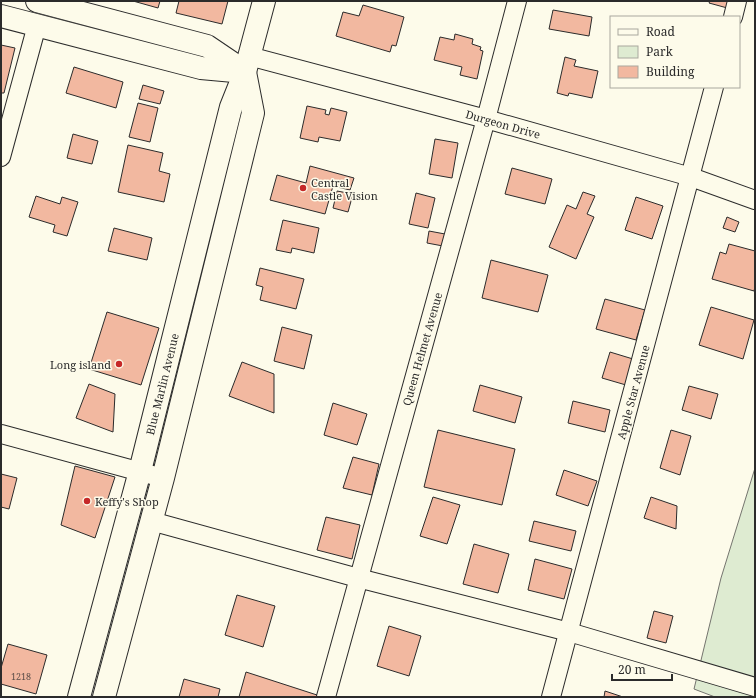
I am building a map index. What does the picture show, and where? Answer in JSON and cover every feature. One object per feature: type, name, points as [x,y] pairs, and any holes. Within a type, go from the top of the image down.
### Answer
[{"type":"street","points":[[37,1],[207,46],[247,64]]},
{"type":"street","name":"Blue Marlin Avenue","points":[[79,697],[140,471],[231,107],[247,64],[264,1]]},
{"type":"street","name":"Queen Helmet Avenue","points":[[326,697],[486,119],[517,1]]},
{"type":"street","points":[[733,16],[737,1]]},
{"type":"street","points":[[1,16],[202,68],[247,64]]},
{"type":"street","points":[[1,157],[37,25]]},
{"type":"street","name":"Blue Marlin Avenue","points":[[104,697],[163,478],[253,113],[247,64]]},
{"type":"street","name":"Durgeon Drive","points":[[247,64],[486,119],[691,177],[755,200]]},
{"type":"street","name":"Apple Star Avenue","points":[[551,697],[714,88]]},
{"type":"street","points":[[1,434],[163,478]]},
{"type":"street","points":[[151,521],[358,578],[569,632],[755,686]]},
{"type":"green space","points":[[755,468],[755,697],[715,697],[694,689],[721,578]]},
{"type":"building","points":[[133,1],[160,1],[158,8]]},
{"type":"building","points":[[179,1],[228,1],[222,24],[176,13]]},
{"type":"building","points":[[710,1],[733,1],[731,9],[709,3]]},
{"type":"building","points":[[363,5],[404,17],[396,46],[392,45],[390,52],[336,36],[343,12],[359,16]]},
{"type":"building","points":[[553,10],[592,17],[589,36],[549,29]]},
{"type":"building","points":[[455,34],[473,39],[472,44],[481,47],[480,50],[483,51],[477,79],[460,75],[462,67],[434,60],[440,37],[454,40]]},
{"type":"building","points":[[1,45],[15,48],[4,93],[1,93]]},
{"type":"building","points":[[565,57],[576,60],[574,66],[598,71],[592,98],[569,93],[568,96],[557,93]]},
{"type":"building","points":[[74,67],[123,82],[116,108],[66,93]]},
{"type":"building","points":[[143,85],[164,91],[160,104],[139,99]]},
{"type":"building","points":[[138,103],[158,108],[150,142],[129,137]]},
{"type":"building","points":[[307,106],[326,110],[325,114],[329,115],[331,108],[347,112],[340,141],[319,137],[318,142],[300,138]]},
{"type":"building","points":[[73,134],[98,141],[92,164],[67,158]]},
{"type":"building","points":[[435,139],[458,143],[452,178],[429,174]]},
{"type":"building","points":[[128,145],[163,153],[159,171],[170,174],[164,202],[118,192]]},
{"type":"building","name":"Central Castle Vision","points":[[310,166],[354,178],[350,190],[333,186],[325,214],[270,200],[277,175],[306,183]]},
{"type":"building","points":[[512,168],[552,179],[545,204],[505,194]]},
{"type":"building","points":[[337,191],[353,194],[348,212],[333,208]]},
{"type":"building","points":[[583,192],[595,196],[587,214],[594,217],[576,259],[549,247],[567,205],[576,209]]},
{"type":"building","points":[[416,193],[435,198],[428,228],[409,224]]},
{"type":"building","points":[[36,196],[60,204],[62,197],[78,202],[67,236],[53,232],[55,225],[29,217]]},
{"type":"building","points":[[636,197],[663,206],[652,239],[625,230]]},
{"type":"building","points":[[727,217],[739,222],[735,232],[723,228]]},
{"type":"building","points":[[283,220],[319,228],[314,253],[292,248],[291,253],[276,250]]},
{"type":"building","points":[[114,228],[152,238],[147,260],[108,251]]},
{"type":"building","points":[[429,231],[445,234],[443,246],[427,243]]},
{"type":"building","points":[[729,244],[755,251],[754,291],[712,279],[720,252],[726,254]]},
{"type":"building","points":[[491,260],[548,275],[538,312],[482,298]]},
{"type":"building","points":[[260,268],[304,279],[296,309],[260,300],[263,287],[256,285]]},
{"type":"building","points":[[605,299],[645,310],[636,340],[596,329]]},
{"type":"building","points":[[711,307],[754,320],[743,359],[699,345]]},
{"type":"building","points":[[107,312],[159,328],[141,385],[89,369]]},
{"type":"building","points":[[282,327],[312,335],[304,369],[274,361]]},
{"type":"building","points":[[610,352],[633,359],[626,385],[602,378]]},
{"type":"building","points":[[242,362],[274,374],[274,413],[229,396]]},
{"type":"building","points":[[89,384],[115,394],[113,432],[76,418]]},
{"type":"building","points":[[480,385],[522,397],[515,423],[473,411]]},
{"type":"building","points":[[689,386],[718,394],[711,419],[682,410]]},
{"type":"building","points":[[573,401],[610,410],[605,432],[568,423]]},
{"type":"building","points":[[333,403],[367,414],[357,445],[324,435]]},
{"type":"building","points":[[438,430],[515,449],[502,505],[424,487]]},
{"type":"building","points":[[671,430],[691,436],[680,475],[660,468]]},
{"type":"building","points":[[353,457],[379,464],[372,495],[343,488]]},
{"type":"building","name":"Keffy's Shop","points":[[75,466],[115,477],[95,538],[61,525]]},
{"type":"building","points":[[564,470],[597,481],[588,506],[556,495]]},
{"type":"building","points":[[1,474],[17,478],[9,509],[1,507]]},
{"type":"building","points":[[433,497],[460,505],[447,544],[420,536]]},
{"type":"building","points":[[651,497],[677,506],[676,529],[644,518]]},
{"type":"building","points":[[326,517],[360,525],[352,559],[317,550]]},
{"type":"building","points":[[534,521],[576,531],[571,551],[529,541]]},
{"type":"building","points":[[474,544],[509,554],[498,593],[463,584]]},
{"type":"building","points":[[535,559],[572,569],[564,599],[528,590]]},
{"type":"building","points":[[237,595],[275,606],[263,647],[225,635]]},
{"type":"building","points":[[654,611],[673,616],[666,643],[647,638]]},
{"type":"building","points":[[389,626],[421,636],[409,676],[377,666]]},
{"type":"building","points":[[8,644],[47,655],[36,694],[1,684],[1,668]]},
{"type":"building","points":[[246,672],[317,695],[316,697],[239,697]]},
{"type":"building","points":[[184,679],[220,689],[218,697],[179,697]]},
{"type":"building","points":[[605,691],[623,697],[604,697]]},
{"type":"place","name":"Central Castle Vision","points":[[303,188]]},
{"type":"place","name":"Long island","points":[[119,364]]},
{"type":"place","name":"Keffy's Shop","points":[[87,501]]}]
